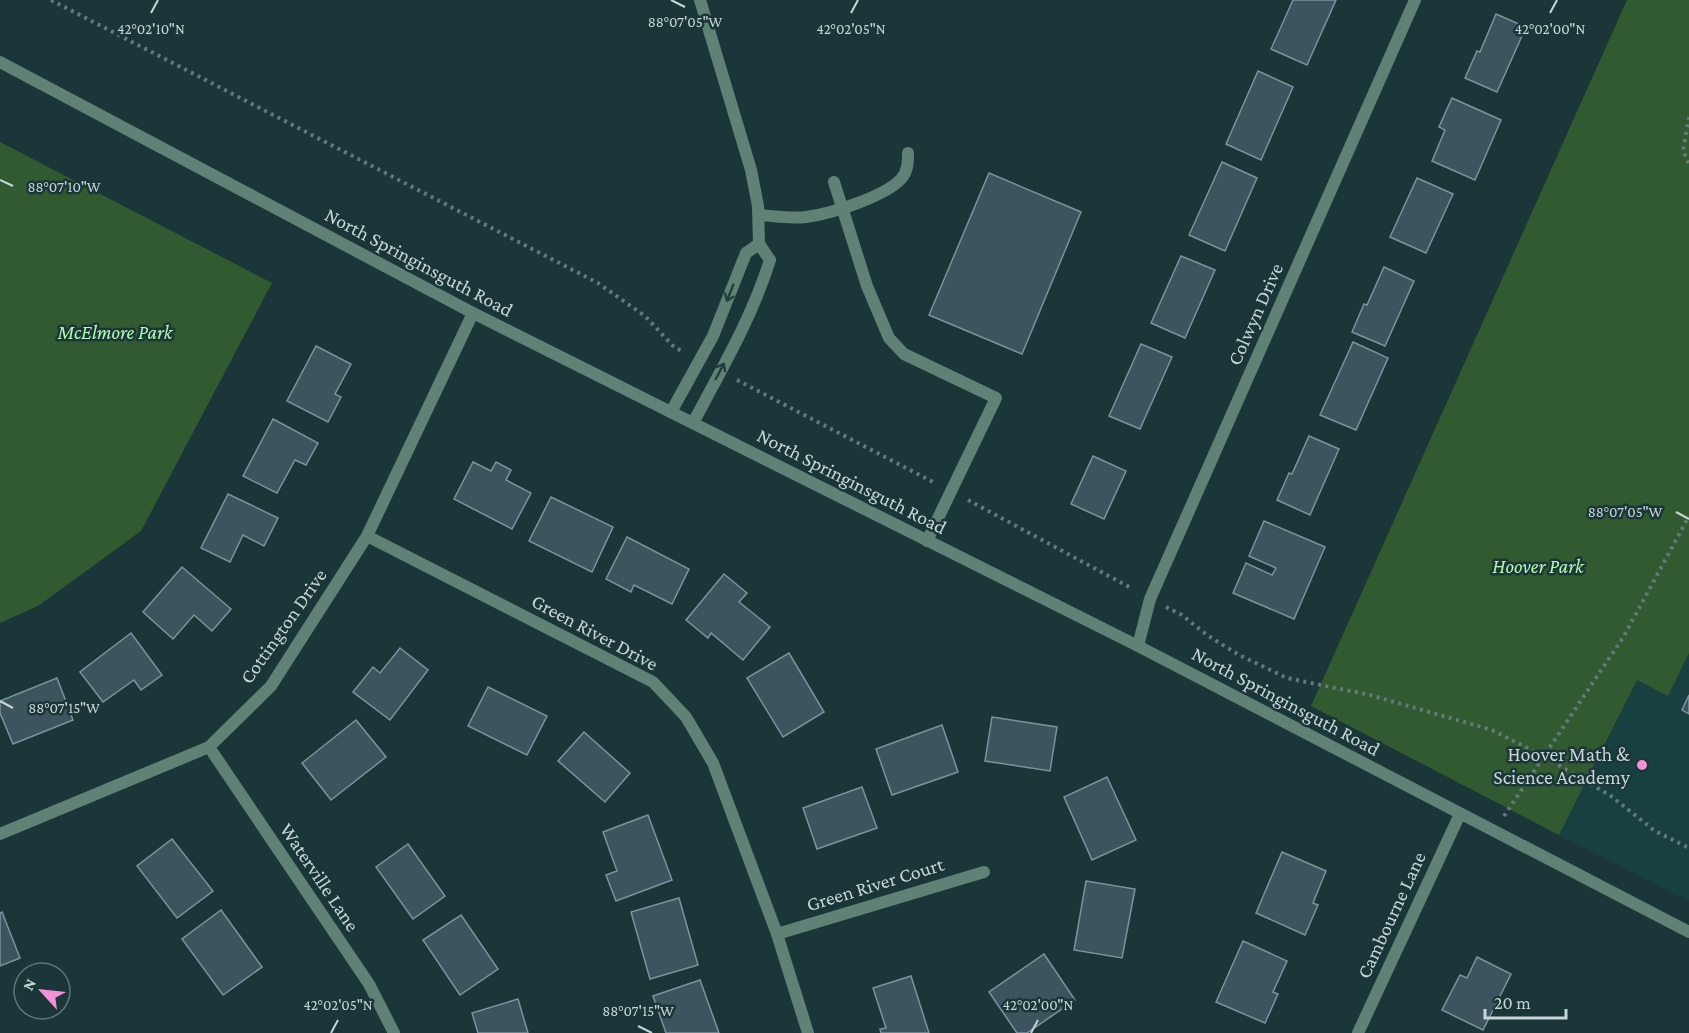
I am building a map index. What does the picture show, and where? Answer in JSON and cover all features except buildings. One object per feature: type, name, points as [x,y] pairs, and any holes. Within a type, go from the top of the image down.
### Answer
[{"type":"street","points":[[693,423],[750,315],[770,260],[759,244],[759,215],[751,170],[700,0]]},
{"type":"street","name":"Colwyn Drive","points":[[1137,646],[1150,599],[1415,0]]},
{"type":"street","name":"North Springinsguth Road","points":[[0,62],[473,313],[1137,646],[1689,932]]},
{"type":"street","points":[[759,215],[805,217],[841,208],[879,194],[902,178],[907,167],[908,153]]},
{"type":"street","points":[[834,182],[867,286],[889,339],[904,354],[996,398],[927,541]]},
{"type":"street","points":[[671,412],[712,336],[746,253],[759,244]]},
{"type":"street","name":"Cottington Drive","points":[[0,834],[209,747],[271,686],[368,536],[473,313]]},
{"type":"street","name":"Green River Drive","points":[[368,536],[653,682],[686,717],[713,763],[777,934],[808,1033]]},
{"type":"street","name":"Waterville Lane","points":[[209,747],[369,984],[394,1033]]},
{"type":"street","name":"Cambourne Lane","points":[[1358,1033],[1460,814]]},
{"type":"street","name":"Green River Court","points":[[777,934],[984,872]]},
{"type":"path","points":[[51,0],[598,283],[645,316],[674,347],[700,361]]},
{"type":"path","points":[[1689,117],[1683,151],[1689,164]]},
{"type":"path","points":[[720,371],[1110,575],[1182,615],[1207,635],[1239,655],[1287,678],[1370,695],[1492,730],[1543,756],[1611,796],[1655,831],[1689,848]]},
{"type":"path","points":[[1495,832],[1513,800],[1624,636],[1689,516]]},
{"type":"shaded area","name":"Hoover Math & Science Academy","points":[[1689,653],[1689,901],[1559,835],[1637,680],[1668,695]]},
{"type":"green space","name":"Hoover Park","points":[[1627,0],[1689,0],[1689,653],[1668,696],[1637,680],[1559,835],[1311,706]]},
{"type":"green space","name":"McElmore Park","points":[[0,142],[272,283],[141,531],[38,606],[0,623]]},
{"type":"place","name":"Hoover Math & Science Academy","points":[[1642,765]]}]
